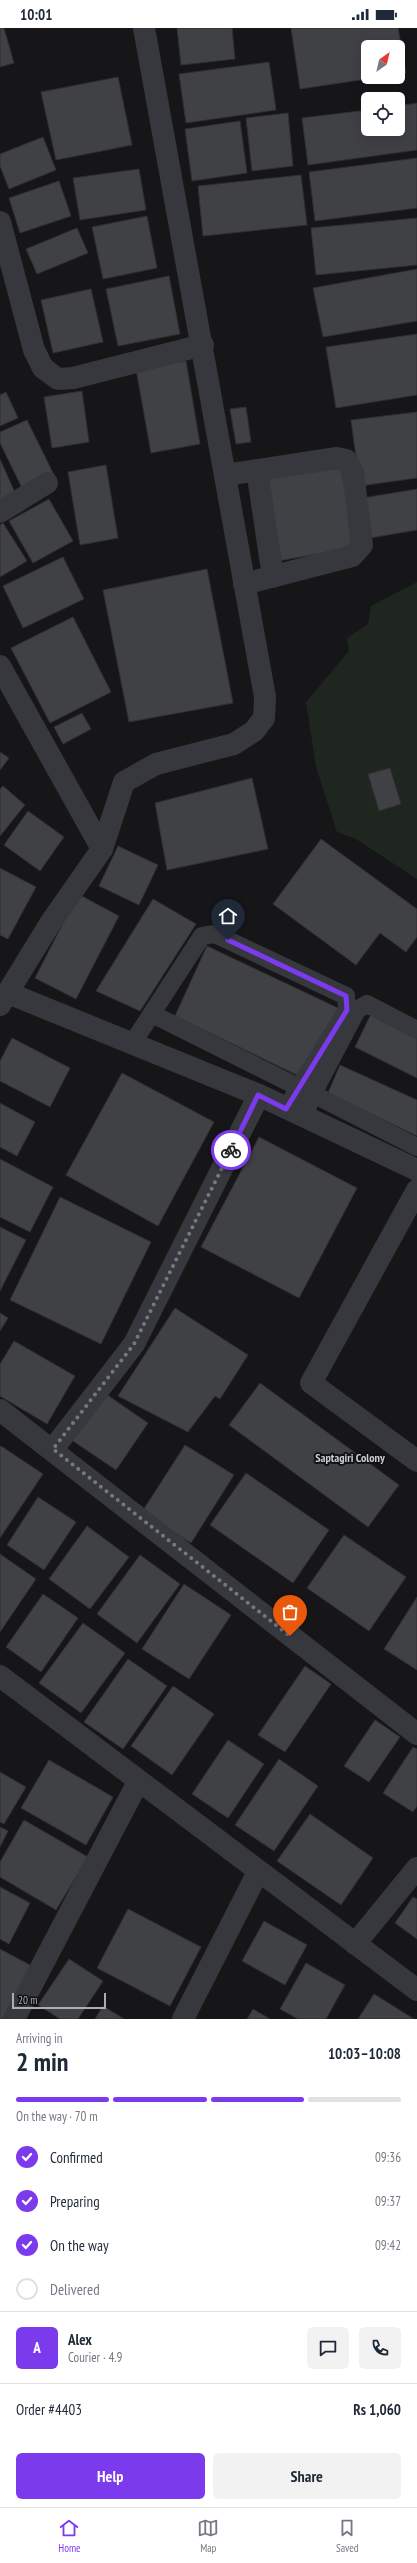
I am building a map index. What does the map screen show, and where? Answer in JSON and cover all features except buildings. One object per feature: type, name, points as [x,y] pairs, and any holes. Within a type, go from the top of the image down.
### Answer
[{"type":"street","points":[[144,28],[203,346],[264,697],[264,718],[254,731],[234,744],[156,764],[124,782],[102,849],[52,922],[4,999],[132,1044],[258,1095],[417,1170]]},
{"type":"street","points":[[0,222],[8,281],[34,350],[43,368],[58,379],[73,378],[203,346]]},
{"type":"street","points":[[225,475],[336,458],[346,460],[353,472],[362,546],[352,556],[244,584]]},
{"type":"street","points":[[257,470],[273,577]]},
{"type":"street","points":[[0,512],[47,483]]},
{"type":"street","points":[[0,666],[102,849]]},
{"type":"street","points":[[53,1449],[134,1344],[258,1095]]},
{"type":"street","points":[[417,1190],[311,1383],[417,1461]]},
{"type":"street","points":[[0,1410],[53,1449],[417,1734]]},
{"type":"street","points":[[0,1676],[138,1782],[417,1990]]},
{"type":"street","points":[[14,2019],[138,1782]]},
{"type":"street","points":[[355,1944],[417,1868]]},
{"type":"street","points":[[183,2019],[258,1872]]},
{"type":"lane","points":[[132,1044],[202,936],[215,934],[346,996],[347,1010],[306,1091],[306,1117]]},
{"type":"lane","points":[[286,1109],[306,1091],[357,1010],[367,1004],[417,1030]]},
{"type":"lane","points":[[152,1014],[417,1147]]},
{"type":"shaded area","points":[[417,582],[417,879],[356,839],[337,832],[316,767],[306,702],[349,651],[347,638],[368,624],[371,606]]},
{"type":"way so far","points":[[231,1150],[134,1344],[53,1449],[290,1636]]},
{"type":"district","name":"Saptagiri Colony","points":[[350,1457]]},
{"type":"route","points":[[228,940],[346,996],[347,1010],[286,1109],[258,1095],[231,1150]]}]
